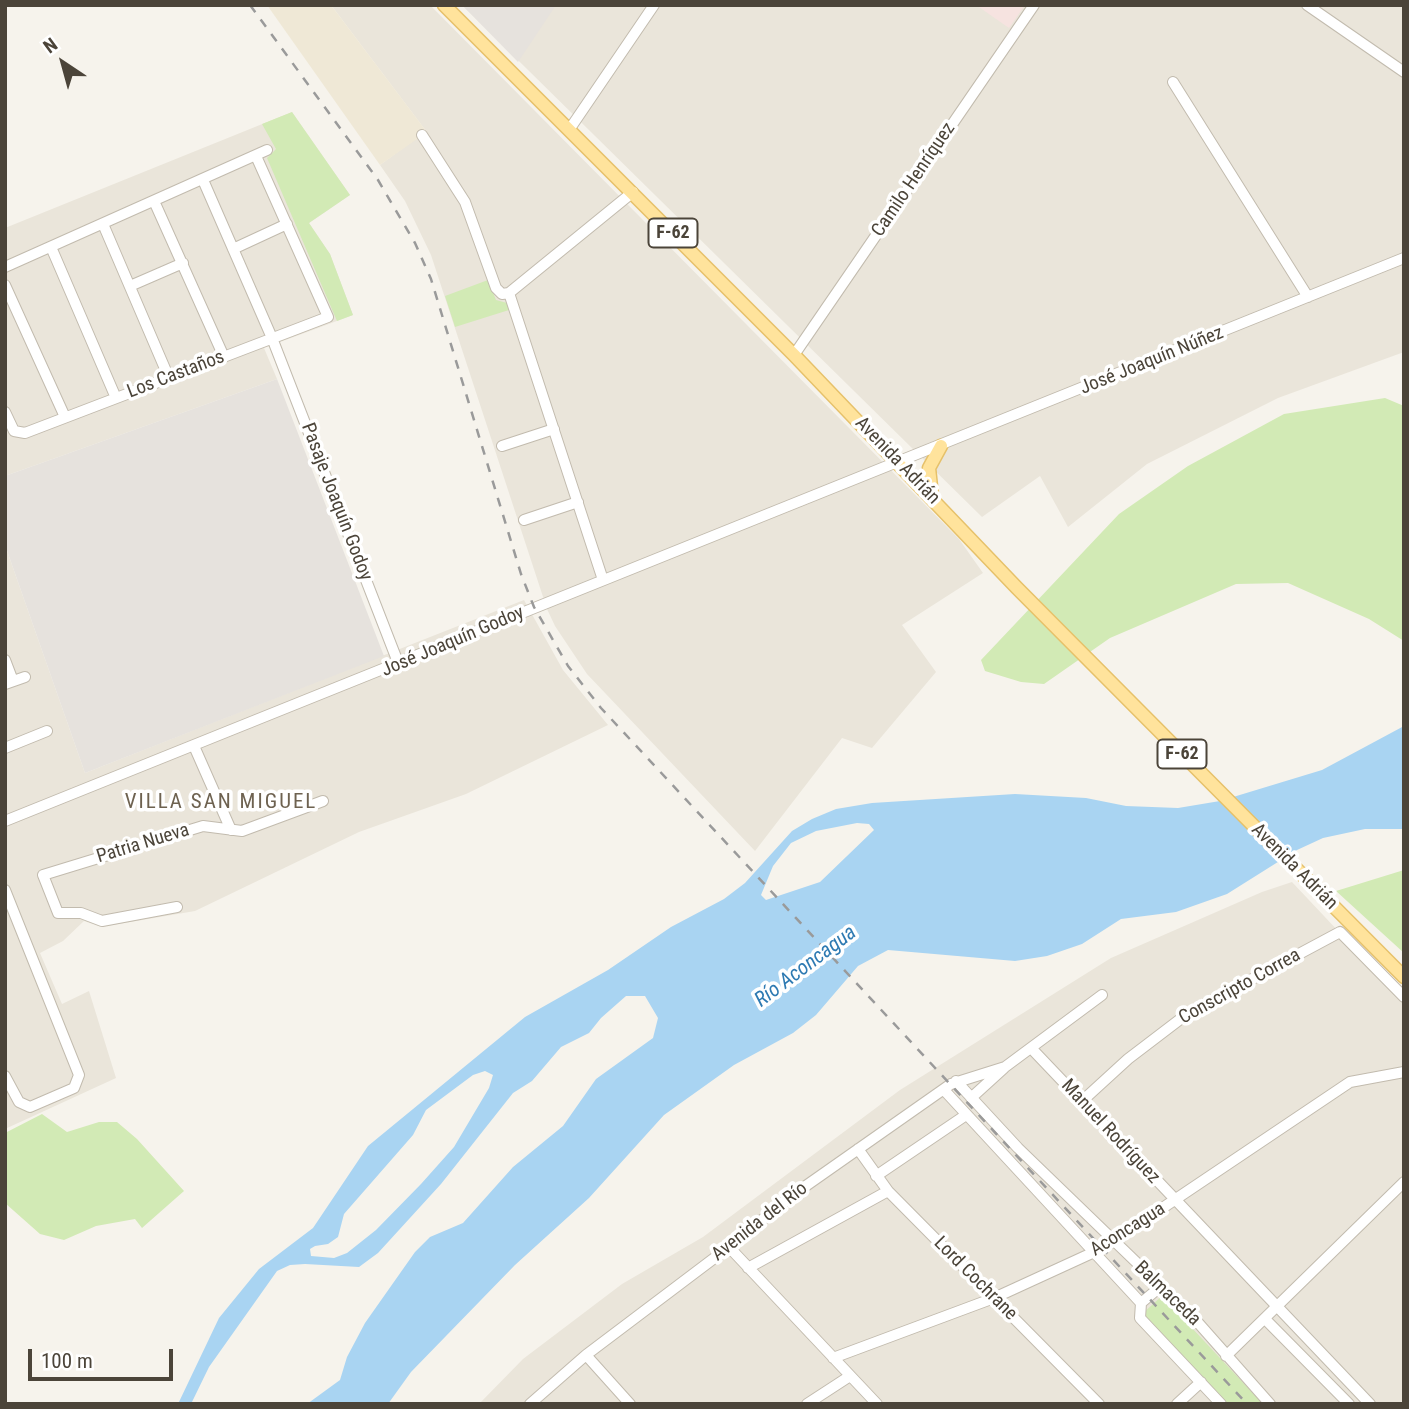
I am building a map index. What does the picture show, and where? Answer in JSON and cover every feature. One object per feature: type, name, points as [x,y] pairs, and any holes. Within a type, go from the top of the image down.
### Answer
[{"type":"main road","name":"Avenida Adrián","points":[[444,5],[794,355],[932,496],[1017,588],[1404,977]]},
{"type":"main road","points":[[932,496],[928,482],[929,468],[941,446]]},
{"type":"street","points":[[569,130],[654,5]]},
{"type":"street","name":"Camilo Henríquez","points":[[794,355],[1034,5]]},
{"type":"street","points":[[1307,5],[1404,72]]},
{"type":"street","points":[[1174,82],[1308,297]]},
{"type":"street","points":[[422,135],[465,202],[498,291],[504,295],[633,192]]},
{"type":"street","points":[[5,267],[267,150]]},
{"type":"street","points":[[233,249],[286,225],[256,156]]},
{"type":"street","name":"Pasaje Joaquín Godoy","points":[[203,180],[272,338],[399,665]]},
{"type":"street","points":[[154,201],[224,357]]},
{"type":"street","points":[[103,224],[169,378]]},
{"type":"street","name":"Los Castaños","points":[[5,412],[14,430],[25,433],[328,317],[286,225]]},
{"type":"street","points":[[51,247],[116,398]]},
{"type":"street","name":"José Joaquín Núñez","points":[[900,463],[1404,258]]},
{"type":"street","points":[[130,286],[183,263]]},
{"type":"street","points":[[5,285],[65,417]]},
{"type":"street","points":[[509,293],[603,580]]},
{"type":"street","points":[[502,446],[554,429]]},
{"type":"street","name":"José Joaquín Godoy","points":[[5,821],[900,463]]},
{"type":"street","points":[[524,520],[578,502]]},
{"type":"street","points":[[5,660],[9,683],[26,677]]},
{"type":"street","points":[[5,748],[47,731]]},
{"type":"street","points":[[194,746],[231,830]]},
{"type":"street","name":"Patria Nueva","points":[[177,906],[102,921],[81,913],[58,913],[43,875],[203,826],[242,831],[323,801]]},
{"type":"street","points":[[5,890],[79,1075],[74,1088],[30,1107],[19,1102],[5,1076]]},
{"type":"street","name":"Conscripto Correa","points":[[1081,1102],[1128,1059],[1187,1014],[1340,932],[1404,997]]},
{"type":"street","name":"Avenida del Río","points":[[971,1098],[1005,1067],[1102,995]]},
{"type":"street","name":"Manuel Rodríguez","points":[[1031,1048],[1370,1404]]},
{"type":"street","name":"Avenida del Río","points":[[530,1404],[586,1356],[729,1247],[790,1196],[956,1081],[1005,1067]]},
{"type":"street","name":"Aconcagua","points":[[833,1358],[994,1298],[1095,1252],[1350,1082],[1404,1072]]},
{"type":"street","name":"Balmaceda","points":[[956,1081],[1113,1242],[1193,1317],[1270,1404]]},
{"type":"street","name":"Balmaceda","points":[[944,1090],[1141,1303],[1140,1318],[1221,1404]]},
{"type":"street","points":[[876,1176],[966,1115]]},
{"type":"street","name":"Lord Cochrane","points":[[858,1149],[888,1191],[1099,1404]]},
{"type":"street","points":[[1226,1356],[1402,1187]]},
{"type":"street","points":[[748,1268],[888,1191]]},
{"type":"street","points":[[729,1247],[877,1404]]},
{"type":"street","points":[[1141,1303],[1160,1287]]},
{"type":"street","points":[[1265,1319],[1349,1404]]},
{"type":"street","points":[[586,1356],[629,1404]]},
{"type":"street","points":[[807,1404],[850,1376]]},
{"type":"street","points":[[1177,1404],[1201,1382]]},
{"type":"shaded area","points":[[267,5],[331,5],[427,132],[380,165]]},
{"type":"shaded area","points":[[331,5],[430,5],[959,539],[983,573],[902,625],[936,672],[872,748],[842,738],[755,851],[587,674],[555,626],[547,609],[431,255],[405,201],[380,165],[426,131]]},
{"type":"shaded area","points":[[462,5],[1404,5],[1404,352],[1278,398],[1147,464],[1068,527],[1040,476],[982,517]]},
{"type":"shaded area","points":[[462,5],[556,5],[518,62]]},
{"type":"shaded area","points":[[976,5],[1025,5],[1009,28]]},
{"type":"shaded area","points":[[292,112],[350,195],[309,223],[330,254],[353,315],[264,348],[277,379],[5,476],[5,228]]},
{"type":"shaded area","points":[[277,379],[384,656],[85,773],[5,545],[5,476]]},
{"type":"shaded area","points":[[5,545],[85,773],[524,600],[563,670],[608,725],[466,794],[359,832],[195,911],[101,927],[84,921],[63,941],[40,953],[62,1004],[89,991],[116,1078],[5,1129]]},
{"type":"shaded area","points":[[1292,882],[1404,1001],[1404,1404],[479,1404],[523,1359],[622,1284],[703,1237],[900,1090],[1111,958],[1262,892]]},
{"type":"green space","points":[[292,112],[350,195],[309,223],[330,254],[353,315],[337,321],[267,158],[276,149],[262,124]]},
{"type":"green space","points":[[488,280],[496,300],[507,303],[509,310],[455,327],[445,296]]},
{"type":"green space","points":[[1385,398],[1404,406],[1404,641],[1369,619],[1288,583],[1236,584],[1110,638],[1044,684],[1021,682],[985,671],[981,660],[1119,514],[1188,466],[1284,414]]},
{"type":"green space","points":[[1404,870],[1404,953],[1336,891]]},
{"type":"green space","points":[[42,1114],[67,1132],[99,1122],[117,1122],[137,1139],[184,1191],[142,1228],[135,1219],[96,1226],[64,1240],[40,1234],[5,1203],[5,1133]]},
{"type":"green space","points":[[1162,1296],[1263,1404],[1225,1404],[1142,1314]]},
{"type":"water","name":"Río Aconcagua","points":[[1404,726],[1404,829],[1365,829],[1323,838],[1297,850],[1227,894],[1176,912],[1121,919],[1082,944],[1047,956],[1015,961],[888,950],[858,966],[816,1015],[793,1033],[734,1065],[664,1115],[589,1198],[515,1265],[411,1372],[388,1404],[307,1404],[340,1380],[347,1357],[365,1323],[415,1252],[430,1237],[463,1223],[513,1167],[563,1126],[596,1079],[653,1038],[658,1018],[645,996],[626,996],[601,1018],[589,1033],[561,1047],[532,1081],[513,1093],[441,1184],[378,1253],[359,1267],[305,1264],[290,1265],[277,1271],[209,1367],[191,1404],[178,1404],[219,1318],[259,1269],[313,1228],[368,1146],[525,1017],[608,970],[671,927],[724,899],[745,883],[792,831],[812,819],[836,809],[872,803],[1015,794],[1086,798],[1126,806],[1178,808],[1220,801],[1322,770]],"holes":[[[857,823],[869,824],[874,830],[820,882],[766,900],[761,895],[773,866],[791,843],[816,831]],[[485,1071],[493,1075],[489,1088],[454,1147],[421,1184],[376,1230],[347,1253],[334,1258],[311,1256],[310,1249],[328,1244],[338,1237],[344,1214],[413,1135],[426,1110],[473,1075]]]},
{"type":"railway","points":[[250,5],[378,180],[415,243],[431,279],[521,574],[534,607],[568,666],[601,708],[1247,1404]]},
{"type":"district","name":"VILLA SAN MIGUEL","points":[[221,803]]}]
